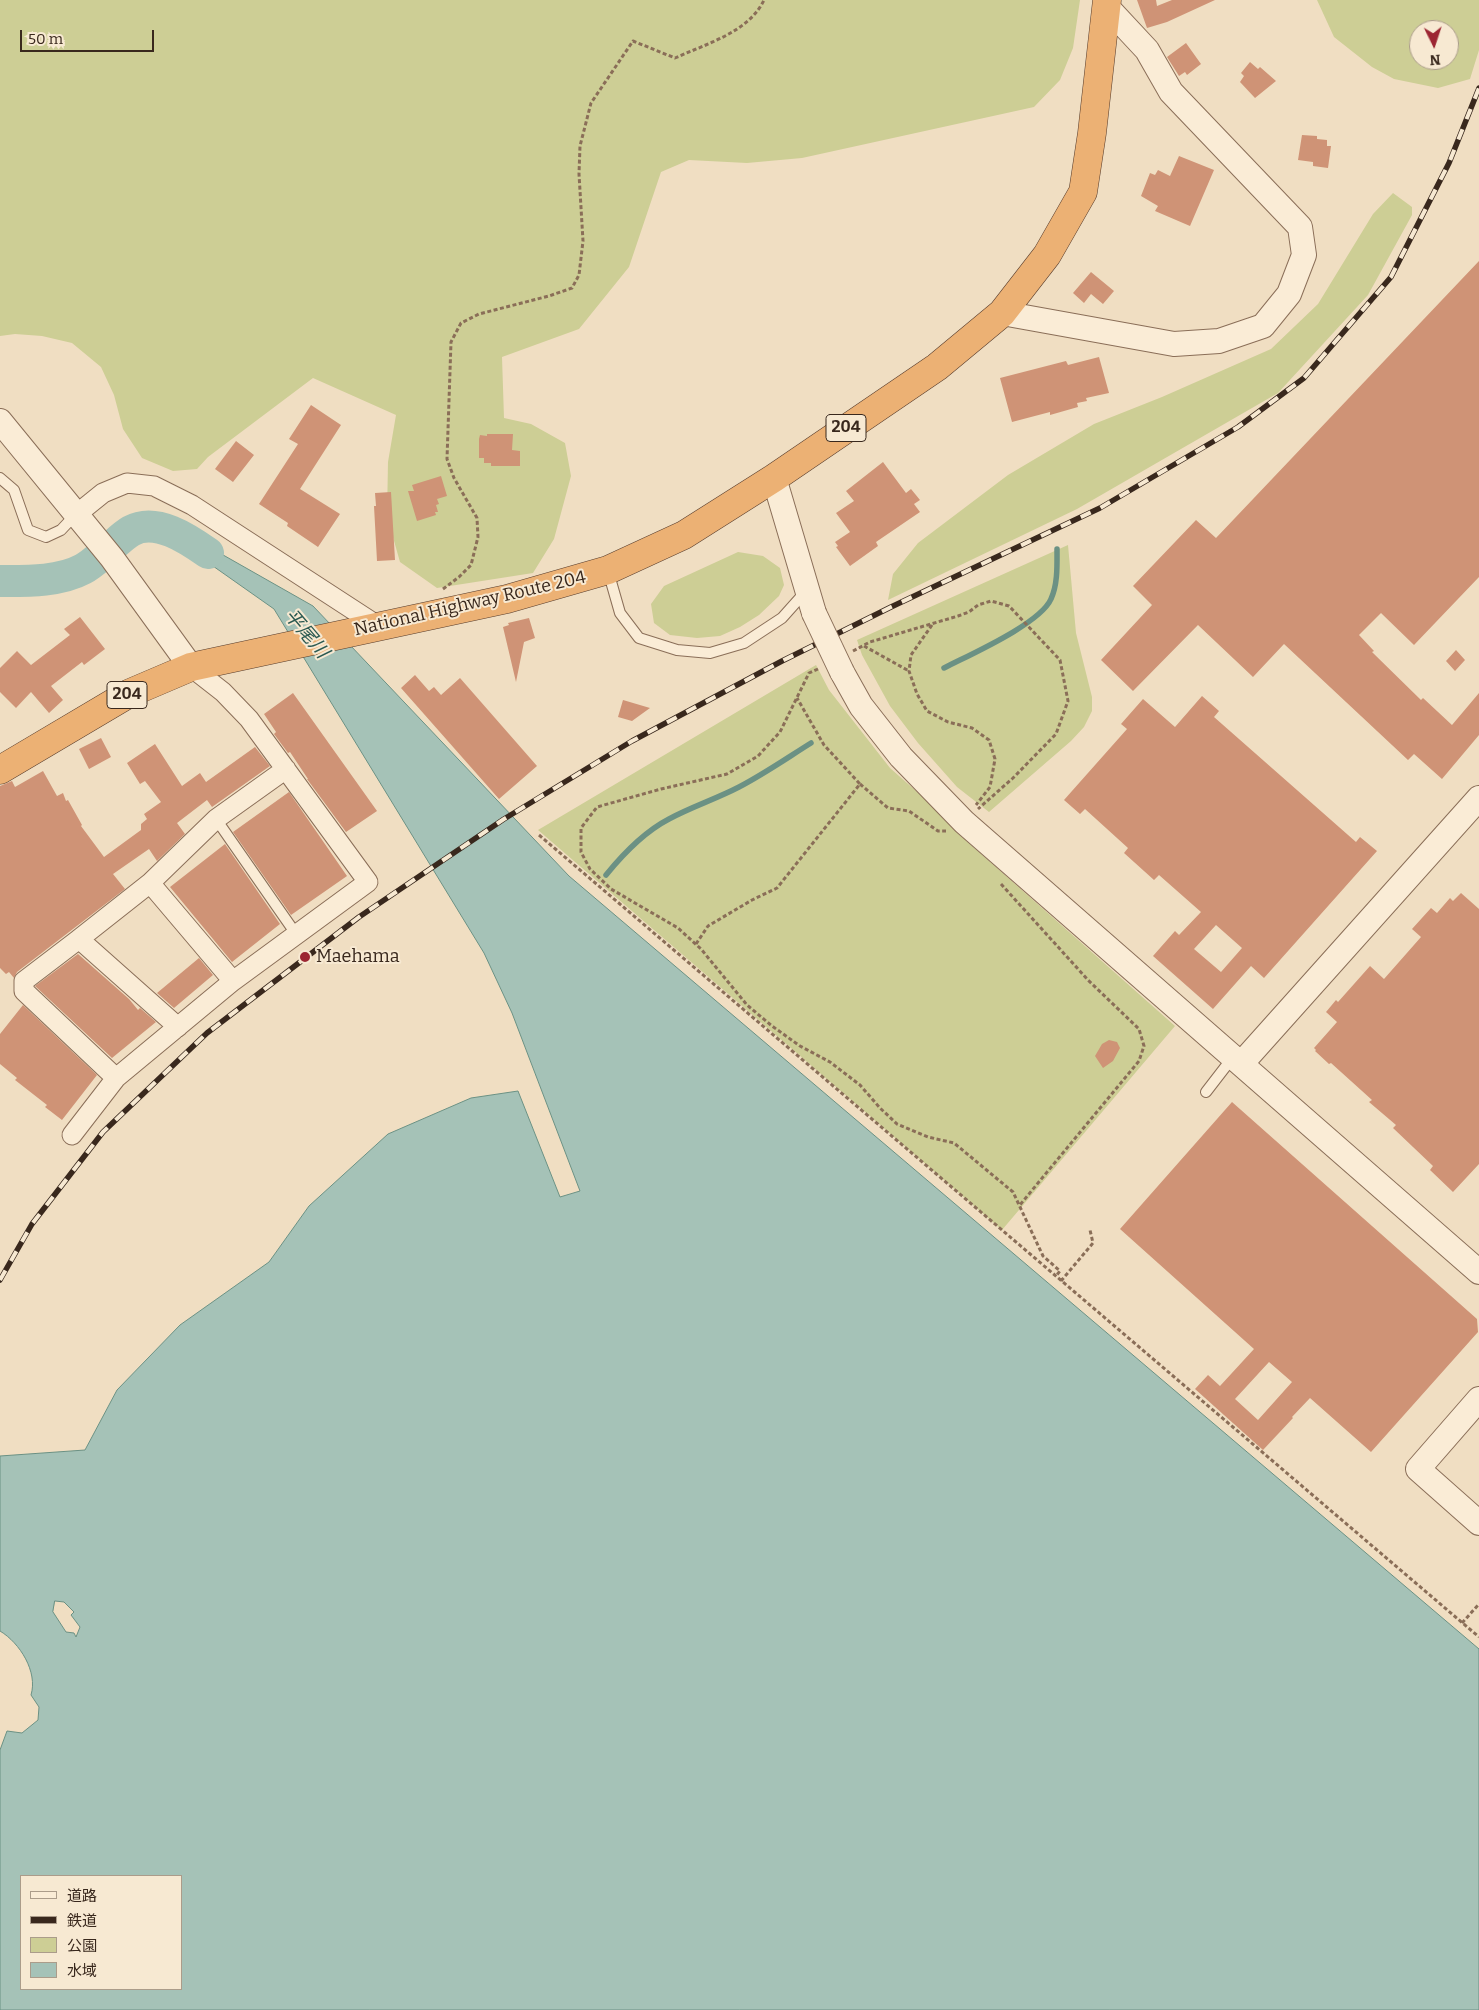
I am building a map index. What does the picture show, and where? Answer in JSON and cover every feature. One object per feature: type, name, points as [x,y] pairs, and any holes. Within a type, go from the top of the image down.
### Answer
[{"type":"highway","name":"National Highway Route 204","points":[[0,770],[130,693],[190,667],[507,599],[608,570],[684,535],[774,478],[937,367],[1002,313],[1047,255],[1083,192],[1092,133],[1106,3]]},
{"type":"street","points":[[1002,313],[1174,344],[1219,341],[1263,326],[1288,294],[1304,255],[1300,227],[1170,92],[1147,50],[1106,3]]},
{"type":"street","points":[[0,422],[112,558],[190,667],[223,692],[249,719],[368,882],[233,981],[116,1078],[72,1135]]},
{"type":"street","points":[[774,478],[814,613],[860,706],[901,758],[964,822],[1479,1272]]},
{"type":"street","points":[[82,521],[103,493],[128,483],[154,486],[192,505],[369,628]]},
{"type":"street","points":[[116,1078],[24,991],[24,981],[150,883],[216,819],[286,769]]},
{"type":"street","points":[[1237,1060],[1479,798]]},
{"type":"street","points":[[150,883],[233,981]]},
{"type":"street","points":[[79,939],[178,1027]]},
{"type":"street","points":[[1479,1399],[1418,1469],[1479,1523]]},
{"type":"lane","points":[[0,478],[14,490],[28,530],[46,537],[82,521]]},
{"type":"lane","points":[[608,570],[620,613],[639,638],[676,650],[710,653],[744,643],[782,618],[807,590]]},
{"type":"lane","points":[[216,819],[296,934]]},
{"type":"lane","points":[[1206,1092],[1237,1060]]},
{"type":"path","points":[[434,615],[441,590],[459,577],[471,565],[478,537],[477,518],[454,478],[447,460],[451,342],[461,323],[479,314],[549,296],[572,288],[579,275],[583,241],[579,174],[580,146],[591,103],[634,41],[675,58],[728,34],[758,13],[764,0]]},
{"type":"path","points":[[796,698],[824,745],[860,784],[888,808],[909,810],[938,831],[954,832],[1013,778],[1056,734],[1068,702],[1060,660],[1033,629],[1009,606],[991,601],[978,605],[969,612],[864,645],[838,663],[809,673],[796,698],[780,732],[758,756],[727,774],[661,789],[597,807],[581,828],[581,852],[590,869],[611,889],[633,904],[678,928],[696,944],[747,1005],[772,1026],[800,1046],[830,1062],[860,1085],[897,1124],[928,1137],[954,1143],[1013,1192],[1043,1256],[1060,1271],[1056,1276]]},
{"type":"path","points":[[933,623],[911,655],[908,671],[917,694],[927,711],[948,722],[972,728],[989,740],[995,759],[990,787],[964,822]]},
{"type":"path","points":[[864,645],[908,671]]},
{"type":"path","points":[[696,944],[708,926],[752,900],[777,888],[860,784]]},
{"type":"path","points":[[539,834],[1479,1637]]},
{"type":"path","points":[[596,883],[600,879]]},
{"type":"path","points":[[1001,883],[1088,980],[1139,1029],[1144,1046],[1139,1061],[1019,1206]]},
{"type":"path","points":[[1061,1280],[1093,1244],[1090,1230]]},
{"type":"path","points":[[1462,1623],[1479,1604]]},
{"type":"green space","points":[[0,0],[1080,0],[1073,48],[1060,80],[1034,107],[802,158],[747,163],[689,160],[661,172],[629,267],[579,329],[502,357],[504,418],[531,424],[565,443],[571,476],[554,539],[533,573],[437,588],[400,562],[387,516],[388,462],[396,415],[313,378],[208,457],[197,469],[173,471],[142,458],[123,429],[114,395],[101,367],[72,343],[42,336],[15,334],[0,336]]},
{"type":"green space","points":[[1317,0],[1479,0],[1479,50],[1470,79],[1438,88],[1394,79],[1372,67],[1334,37]]},
{"type":"green space","points":[[1393,193],[1412,207],[1412,215],[1368,295],[1278,393],[1077,509],[888,600],[893,574],[918,543],[1008,475],[1094,424],[1162,397],[1271,349],[1318,304],[1373,214]]},
{"type":"green space","points":[[1068,545],[1076,633],[1092,697],[1092,711],[1084,727],[1071,741],[989,812],[957,787],[918,743],[890,706],[862,655],[857,640]]},
{"type":"green space","points":[[738,552],[763,556],[780,568],[784,585],[779,596],[759,615],[740,627],[720,636],[697,638],[670,635],[654,623],[651,604],[664,586]]},
{"type":"green space","points":[[816,665],[829,690],[890,768],[924,798],[961,836],[1175,1026],[1002,1230],[538,830]]},
{"type":"water","points":[[171,531],[202,543],[313,606],[569,876],[1479,1649],[1479,2010],[0,2010],[0,1750],[7,1731],[22,1733],[38,1720],[39,1707],[31,1695],[32,1677],[26,1659],[14,1643],[0,1631],[0,1456],[85,1450],[117,1390],[180,1325],[269,1262],[309,1206],[388,1134],[471,1098],[518,1091],[560,1197],[580,1191],[512,1013],[484,953],[274,609],[176,540],[170,533]],"holes":[[[55,1601],[64,1602],[74,1612],[71,1615],[80,1627],[76,1637],[74,1633],[66,1632],[53,1612]]]},
{"type":"building","points":[[1137,0],[1156,0],[1157,6],[1172,0],[1215,0],[1167,22],[1147,28]]},
{"type":"building","points":[[1186,43],[1201,64],[1187,75],[1185,72],[1179,76],[1167,57]]},
{"type":"building","points":[[1250,62],[1258,69],[1260,67],[1276,81],[1255,98],[1240,82],[1244,76],[1241,73]]},
{"type":"building","points":[[1302,135],[1317,136],[1317,139],[1327,140],[1327,146],[1331,146],[1328,168],[1313,166],[1313,162],[1298,160]]},
{"type":"building","points":[[1179,156],[1214,170],[1190,226],[1155,211],[1158,206],[1141,196],[1150,173],[1155,175],[1158,170],[1170,176]]},
{"type":"building","points":[[1479,261],[1479,577],[1414,645],[1381,613],[1359,635],[1374,651],[1372,652],[1421,700],[1423,698],[1452,725],[1479,693],[1479,735],[1442,779],[1414,754],[1408,760],[1284,644],[1253,677],[1198,625],[1133,691],[1101,660],[1152,605],[1133,586],[1196,520],[1216,538]]},
{"type":"building","points":[[1091,272],[1114,291],[1103,304],[1091,294],[1084,303],[1073,293]]},
{"type":"building","points":[[1099,357],[1109,393],[1086,398],[1087,401],[1077,403],[1078,407],[1050,415],[1050,412],[1012,422],[1000,378],[1066,361],[1068,365]]},
{"type":"building","points":[[311,405],[341,425],[300,489],[340,514],[318,547],[287,526],[288,523],[259,504],[298,444],[289,439]]},
{"type":"building","points":[[487,434],[513,434],[512,450],[520,451],[520,466],[491,466],[491,463],[484,463],[484,458],[479,458],[479,439],[480,435],[487,436]]},
{"type":"building","points":[[236,441],[254,455],[233,482],[215,469]]},
{"type":"building","points":[[883,462],[906,493],[911,489],[920,500],[914,504],[920,512],[876,542],[878,546],[850,566],[836,547],[838,546],[835,542],[850,532],[836,513],[854,501],[846,491]]},
{"type":"building","points":[[441,476],[447,496],[437,499],[439,504],[436,505],[438,512],[435,512],[436,515],[417,521],[408,491],[414,491],[412,485]]},
{"type":"building","points":[[391,492],[395,560],[377,561],[375,493]]},
{"type":"building","points":[[80,617],[105,649],[84,665],[82,662],[51,686],[63,700],[49,713],[31,692],[16,708],[0,692],[0,668],[17,651],[31,665],[70,635],[64,629]]},
{"type":"building","points":[[529,618],[535,638],[524,642],[516,682],[503,627],[509,625],[508,623]]},
{"type":"building","points":[[1456,650],[1465,660],[1455,671],[1446,661]]},
{"type":"building","points":[[415,675],[429,691],[434,687],[441,695],[460,678],[537,766],[499,799],[401,688]]},
{"type":"building","points":[[293,693],[377,811],[346,832],[307,779],[290,752],[288,753],[274,734],[276,732],[264,714]]},
{"type":"building","points":[[1202,696],[1219,711],[1214,717],[1356,842],[1360,837],[1377,851],[1264,978],[1251,966],[1213,1009],[1153,956],[1175,931],[1179,935],[1201,912],[1159,875],[1154,880],[1124,853],[1128,848],[1085,809],[1080,814],[1064,800],[1127,729],[1121,724],[1143,699],[1175,727]],"holes":[[[1216,925],[1242,948],[1221,972],[1194,949]]]},
{"type":"building","points":[[623,700],[650,708],[632,721],[618,717]]},
{"type":"building","points":[[101,738],[111,757],[89,769],[79,749]]},
{"type":"building","points":[[155,744],[182,786],[200,773],[206,782],[255,747],[270,766],[212,807],[207,800],[177,823],[185,834],[157,861],[149,849],[113,874],[125,889],[17,972],[14,978],[9,972],[6,974],[0,968],[0,786],[12,781],[15,787],[43,771],[57,796],[63,793],[66,801],[68,800],[81,826],[104,857],[141,830],[141,824],[147,819],[144,814],[161,802],[145,781],[140,784],[127,763]]},
{"type":"building","points":[[289,792],[347,876],[291,915],[233,832]]},
{"type":"building","points":[[225,844],[280,924],[232,962],[170,887]]},
{"type":"building","points":[[1461,893],[1479,909],[1479,1164],[1453,1192],[1430,1170],[1433,1166],[1393,1128],[1396,1125],[1369,1102],[1372,1100],[1331,1063],[1329,1064],[1314,1048],[1337,1022],[1326,1012],[1336,1000],[1338,1002],[1370,966],[1384,979],[1421,937],[1412,929],[1431,908],[1437,913],[1450,898],[1453,901]]},
{"type":"building","points":[[78,954],[129,999],[138,1010],[140,1008],[156,1022],[112,1058],[35,986]]},
{"type":"building","points":[[199,958],[213,975],[174,1008],[157,993]]},
{"type":"building","points":[[23,1005],[97,1075],[62,1120],[45,1107],[47,1105],[15,1080],[17,1078],[0,1064],[0,1034]]},
{"type":"building","points":[[1109,1040],[1117,1042],[1120,1048],[1113,1061],[1103,1068],[1095,1056],[1102,1044]]},
{"type":"building","points":[[1232,1102],[1477,1319],[1478,1332],[1371,1452],[1310,1398],[1263,1450],[1195,1389],[1208,1375],[1220,1386],[1254,1349],[1120,1229]],"holes":[[[1269,1362],[1292,1382],[1258,1420],[1235,1399]]]},
{"type":"waterway","name":"平尾川","points":[[0,581],[53,579],[74,573],[90,564],[128,533],[141,527],[161,528],[181,536],[208,553]]},
{"type":"waterway","points":[[944,668],[1003,638],[1044,609],[1051,599],[1055,587],[1057,549]]},
{"type":"waterway","points":[[606,875],[634,844],[660,824],[739,787],[811,743]]},
{"type":"railway","points":[[0,1280],[32,1224],[103,1132],[207,1033],[359,917],[504,819],[632,741],[782,661],[1100,508],[1238,427],[1304,378],[1391,277],[1449,163],[1479,88]]},
{"type":"place","name":"Maehama","points":[[305,957]]}]
